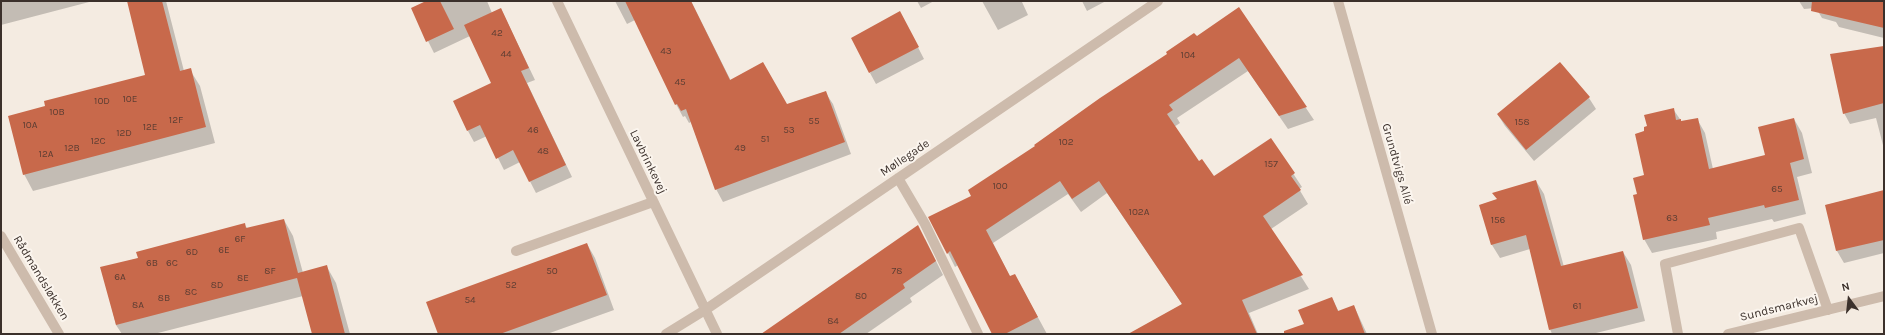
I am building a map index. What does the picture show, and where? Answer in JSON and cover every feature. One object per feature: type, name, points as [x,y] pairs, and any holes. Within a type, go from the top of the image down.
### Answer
[{"type":"street","name":"Lavbrinkevej","points":[[556,1],[717,334]]},
{"type":"street","name":"Møllegade","points":[[666,334],[705,310],[1158,1]]},
{"type":"street","name":"Grundtvigs Allé","points":[[1338,1],[1432,334]]},
{"type":"street","points":[[898,178],[925,224],[978,334]]},
{"type":"street","points":[[516,251],[653,202]]},
{"type":"street","points":[[1678,334],[1665,264],[1799,228],[1828,310]]},
{"type":"street","name":"Rådmandsløkken","points":[[1,236],[59,334]]},
{"type":"street","name":"Sundsmarkvej","points":[[1728,334],[1884,296]]},
{"type":"building","points":[[127,1],[162,1],[180,71],[191,68],[206,127],[23,175],[8,116],[45,106],[44,101],[145,75]]},
{"type":"building","points":[[426,1],[440,1],[454,29],[426,42],[411,8]]},
{"type":"building","points":[[625,1],[691,1],[730,80],[763,62],[787,104],[826,91],[845,142],[715,190],[686,109],[681,111],[677,104],[675,105]]},
{"type":"building","points":[[1812,1],[1884,1],[1884,28],[1811,11]]},
{"type":"building","points":[[1239,7],[1307,107],[1279,116],[1239,58],[1169,105],[1173,110],[1167,114],[1199,161],[1202,159],[1214,176],[1271,138],[1295,173],[1291,176],[1301,190],[1263,216],[1303,275],[1242,300],[1257,334],[1128,334],[1182,304],[1099,181],[1072,199],[1060,181],[986,230],[1010,276],[1015,274],[1038,317],[1005,334],[992,334],[950,251],[947,254],[928,217],[971,196],[968,190],[1035,146],[1034,145],[1100,98],[1167,54],[1166,52],[1194,33],[1197,36]]},
{"type":"building","points":[[501,8],[529,68],[521,71],[566,165],[529,182],[513,150],[496,159],[480,125],[467,131],[453,101],[491,83],[464,25]]},
{"type":"building","points":[[900,11],[919,47],[869,73],[851,38]]},
{"type":"building","points":[[1884,46],[1884,103],[1843,114],[1830,54]]},
{"type":"building","points":[[1560,62],[1590,97],[1526,150],[1497,114]]},
{"type":"building","points":[[1674,108],[1676,120],[1681,119],[1681,121],[1698,118],[1709,169],[1765,155],[1758,127],[1794,118],[1804,159],[1790,163],[1799,200],[1765,208],[1764,205],[1708,218],[1710,225],[1643,240],[1633,195],[1637,194],[1633,178],[1644,175],[1635,134],[1644,131],[1644,127],[1647,126],[1644,115]]},
{"type":"building","points":[[1536,180],[1561,266],[1623,251],[1638,308],[1549,330],[1526,235],[1491,245],[1479,205],[1497,199],[1492,193]]},
{"type":"building","points":[[1884,190],[1884,240],[1836,251],[1825,205]]},
{"type":"building","points":[[284,219],[298,273],[327,265],[345,334],[312,334],[297,278],[116,325],[100,267],[138,258],[136,252],[245,223],[246,228]]},
{"type":"building","points":[[918,225],[936,261],[903,284],[905,288],[839,334],[761,334]]},
{"type":"building","points":[[587,243],[607,295],[500,334],[438,334],[426,302]]},
{"type":"building","points":[[1332,297],[1338,311],[1354,305],[1365,334],[1284,334],[1284,331],[1304,324],[1298,310]]}]
